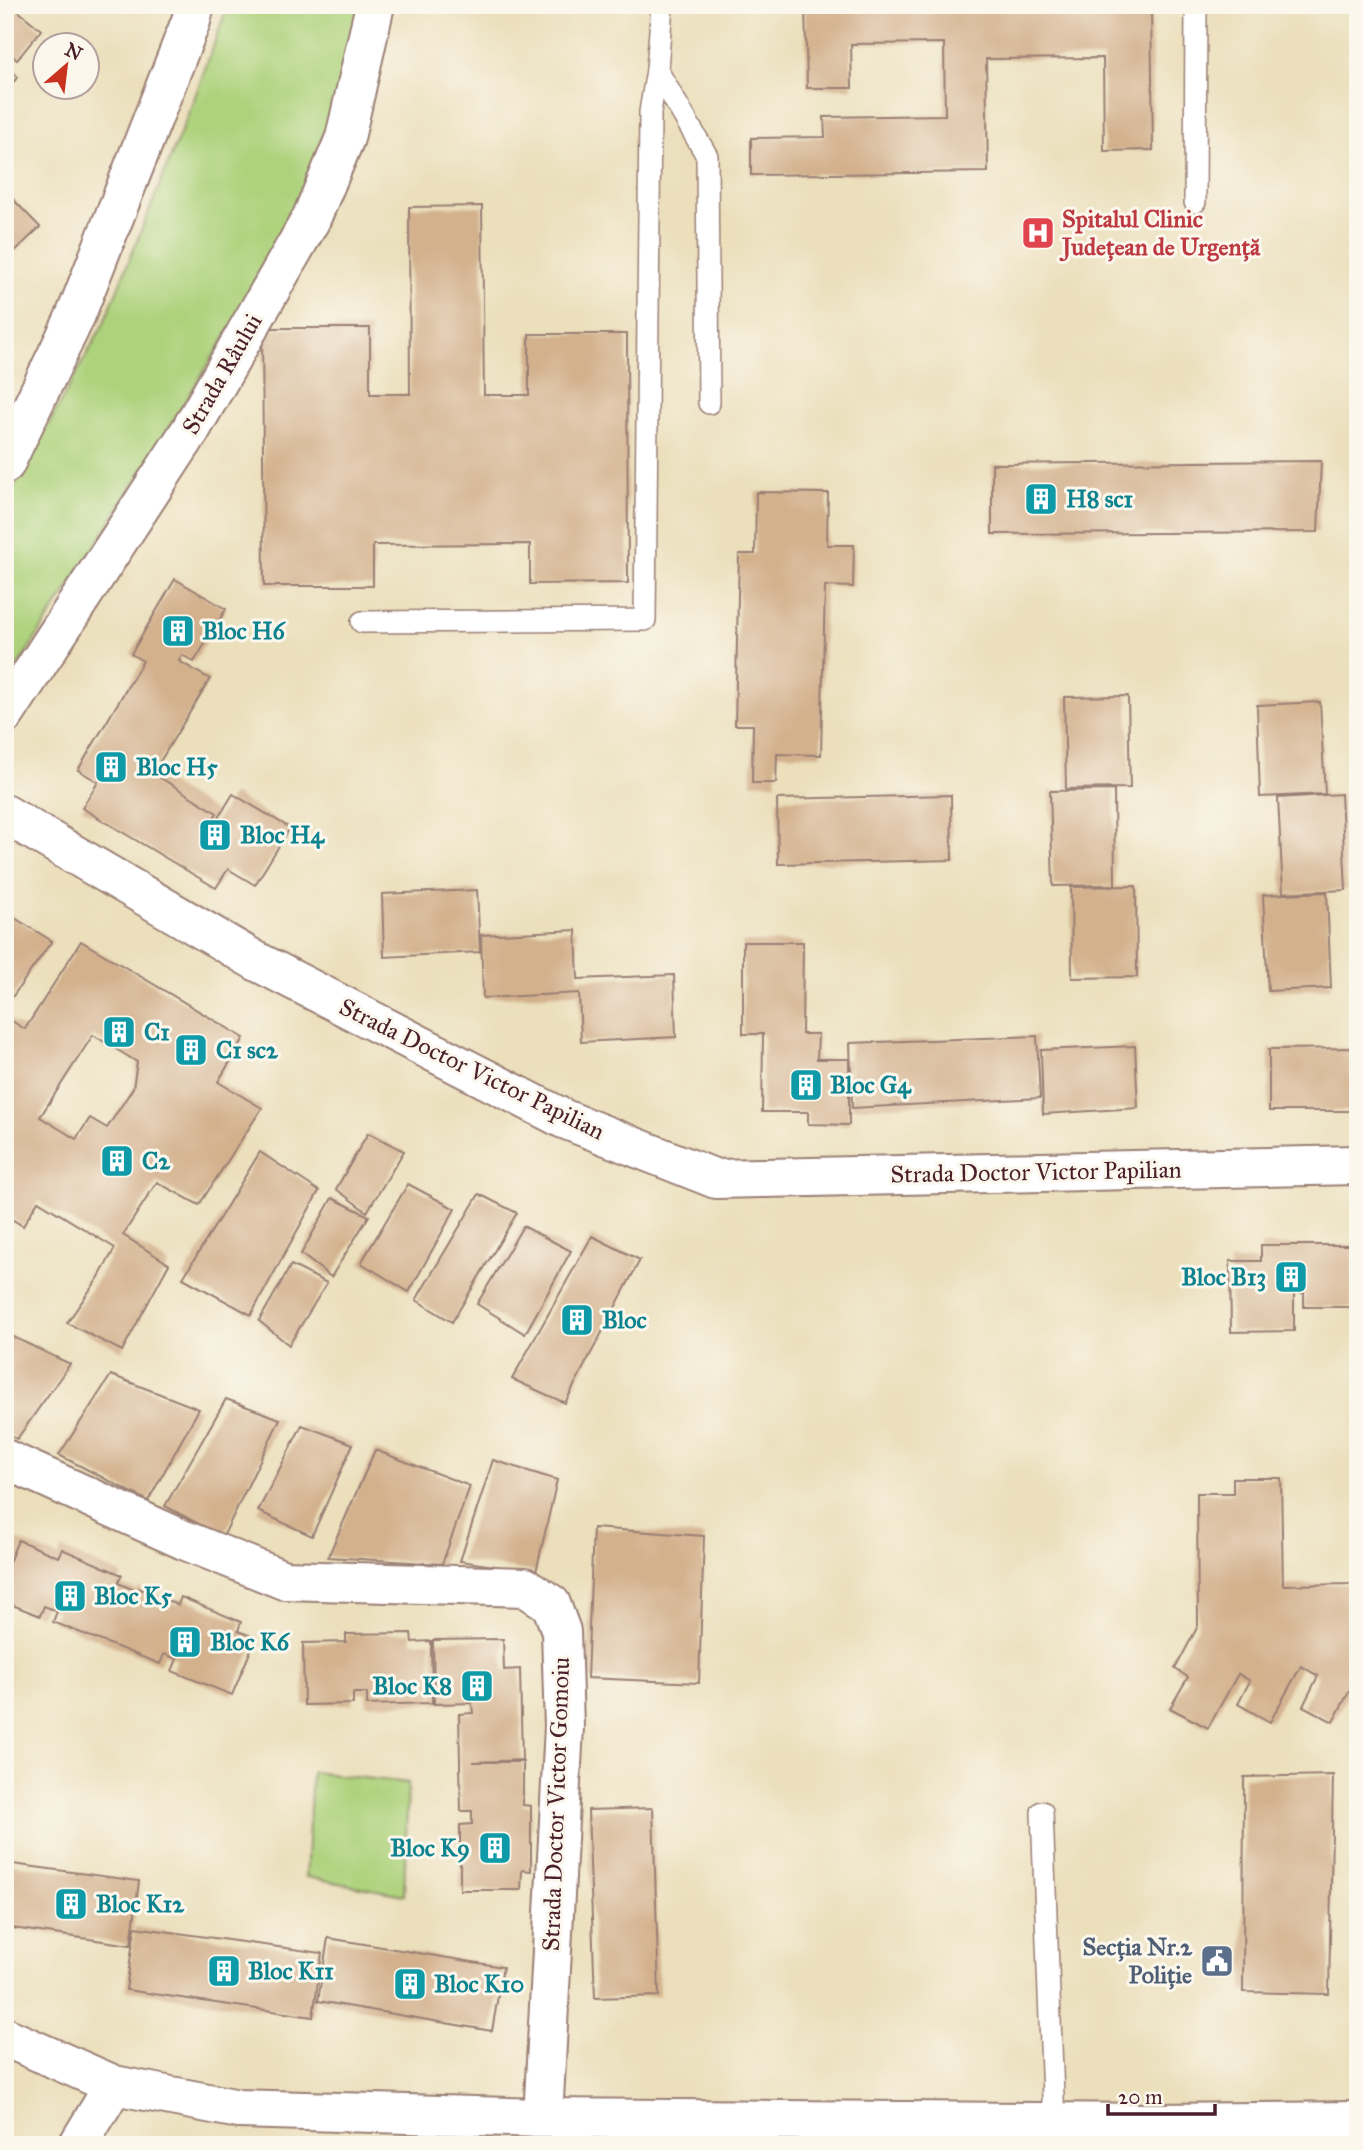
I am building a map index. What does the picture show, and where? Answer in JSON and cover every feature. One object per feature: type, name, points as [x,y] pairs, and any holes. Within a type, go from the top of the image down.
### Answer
[{"type":"street","points":[[5,464],[75,317],[195,5]]},
{"type":"street","name":"Strada Râului","points":[[5,714],[190,431],[311,219],[345,138],[375,5]]},
{"type":"street","name":"Strada Doctor Victor Papilian","points":[[5,814],[256,961],[539,1107],[716,1179],[1358,1165]]},
{"type":"street","name":"Strada Doctor Victor Gomoiu","points":[[5,1459],[184,1540],[285,1580],[525,1587],[551,1604],[561,1631],[564,1727],[543,2118]]},
{"type":"street","points":[[5,2037],[114,2085],[239,2109],[543,2118],[698,2132],[1054,2123],[1155,2134],[1358,2120]]},
{"type":"street","points":[[78,2145],[114,2085]]},
{"type":"lane","points":[[362,622],[645,620],[650,112],[657,70],[662,5]]},
{"type":"lane","points":[[1195,202],[1196,5]]},
{"type":"lane","points":[[657,70],[707,156],[709,403]]},
{"type":"lane","points":[[1042,1812],[1054,2123]]},
{"type":"green space","points":[[228,5],[361,5],[334,125],[238,317],[5,685],[5,504],[104,323],[193,102]]},
{"type":"green space","points":[[312,1772],[408,1783],[404,1895],[306,1877]]},
{"type":"building","points":[[5,5],[11,5],[41,30],[32,32],[32,41],[17,60],[5,50]]},
{"type":"building","points":[[805,5],[1151,5],[1153,150],[1104,151],[1103,58],[986,59],[988,172],[751,175],[751,138],[825,137],[824,117],[945,115],[944,43],[851,44],[852,88],[807,88]]},
{"type":"building","points":[[5,65],[18,77],[5,91]]},
{"type":"building","points":[[5,191],[40,227],[5,261]]},
{"type":"building","points":[[482,206],[484,395],[529,395],[529,334],[627,334],[628,583],[530,584],[530,544],[373,545],[373,586],[264,586],[262,328],[370,328],[370,394],[410,394],[409,207]]},
{"type":"building","points":[[1321,461],[1318,532],[992,534],[992,464]]},
{"type":"building","points":[[756,492],[828,493],[827,545],[854,545],[853,587],[825,586],[821,755],[777,754],[776,783],[752,783],[753,725],[735,725],[739,554],[755,554]]},
{"type":"building","points":[[175,579],[226,609],[194,662],[182,655],[179,661],[210,679],[156,768],[143,760],[140,765],[217,813],[209,826],[212,828],[233,794],[290,828],[255,885],[228,869],[216,888],[82,808],[98,782],[78,770],[143,661],[131,654]]},
{"type":"building","points":[[1128,696],[1130,788],[1066,789],[1064,697]]},
{"type":"building","points":[[1320,702],[1325,794],[1260,797],[1257,705]]},
{"type":"building","points":[[1114,790],[1115,885],[1053,886],[1050,791]]},
{"type":"building","points":[[1341,794],[1346,890],[1283,893],[1278,798]]},
{"type":"building","points":[[951,795],[952,860],[778,864],[777,799]]},
{"type":"building","points":[[1136,886],[1137,977],[1072,978],[1071,887]]},
{"type":"building","points":[[477,890],[480,952],[384,957],[382,894]]},
{"type":"building","points":[[1327,892],[1331,988],[1268,991],[1263,895]]},
{"type":"building","points":[[5,912],[52,941],[5,1007]]},
{"type":"building","points":[[576,930],[578,979],[674,975],[676,1037],[581,1042],[579,993],[483,998],[481,935]]},
{"type":"building","points":[[81,941],[244,1038],[218,1082],[262,1108],[199,1205],[157,1182],[123,1235],[169,1264],[122,1351],[67,1323],[99,1277],[115,1248],[38,1201],[23,1226],[5,1215],[5,1028],[10,1020],[25,1029]],"holes":[[[93,1035],[137,1062],[133,1088],[107,1128],[90,1118],[76,1139],[40,1117]]]},
{"type":"building","points":[[743,942],[803,942],[802,1034],[818,1034],[817,1059],[849,1059],[849,1125],[808,1124],[808,1112],[762,1112],[763,1034],[743,1034]]},
{"type":"building","points":[[1037,1036],[1040,1098],[852,1108],[850,1043]]},
{"type":"building","points":[[1135,1046],[1138,1108],[1043,1114],[1041,1050]]},
{"type":"building","points":[[1358,1048],[1358,1111],[1269,1111],[1269,1049]]},
{"type":"building","points":[[368,1133],[404,1151],[367,1212],[336,1189]]},
{"type":"building","points":[[260,1152],[319,1191],[251,1315],[183,1278]]},
{"type":"building","points":[[408,1184],[455,1209],[409,1292],[361,1263]]},
{"type":"building","points":[[479,1194],[517,1213],[452,1322],[416,1300]]},
{"type":"building","points":[[332,1198],[369,1216],[331,1277],[301,1254]]},
{"type":"building","points":[[523,1226],[571,1251],[525,1334],[477,1304]]},
{"type":"building","name":"Bloc","points":[[592,1236],[640,1260],[565,1403],[512,1379]]},
{"type":"building","points":[[1352,1243],[1358,1243],[1358,1305],[1354,1305]]},
{"type":"building","name":"Bloc B13","points":[[1261,1245],[1352,1245],[1352,1307],[1304,1307],[1304,1293],[1294,1293],[1294,1331],[1231,1332],[1230,1261],[1261,1261]]},
{"type":"building","points":[[291,1265],[327,1283],[289,1345],[259,1321]]},
{"type":"building","points":[[5,1333],[70,1364],[17,1439],[5,1433]]},
{"type":"building","points":[[111,1375],[199,1409],[148,1501],[59,1455]]},
{"type":"building","points":[[226,1399],[280,1419],[223,1537],[165,1506]]},
{"type":"building","points":[[302,1425],[353,1444],[312,1536],[258,1511]]},
{"type":"building","points":[[375,1450],[470,1486],[442,1564],[328,1557]]},
{"type":"building","points":[[493,1460],[557,1480],[536,1572],[460,1561]]},
{"type":"building","points":[[1233,1478],[1281,1478],[1283,1585],[1358,1584],[1358,1675],[1333,1722],[1303,1706],[1318,1676],[1301,1666],[1270,1722],[1238,1704],[1250,1681],[1238,1674],[1208,1728],[1170,1708],[1188,1677],[1175,1669],[1198,1626],[1197,1493],[1233,1493]]},
{"type":"building","points":[[593,1528],[704,1536],[699,1683],[587,1678]]},
{"type":"building","points":[[18,1540],[58,1557],[62,1549],[122,1575],[118,1583],[137,1591],[138,1588],[178,1605],[181,1597],[241,1622],[238,1631],[256,1638],[232,1695],[172,1671],[177,1659],[164,1654],[160,1664],[53,1622],[57,1611],[44,1606],[40,1616],[5,1602],[5,1572]]},
{"type":"building","points":[[411,1633],[412,1642],[431,1641],[432,1703],[367,1705],[367,1693],[353,1693],[353,1704],[304,1705],[303,1643],[346,1642],[346,1634]]},
{"type":"building","points":[[503,1639],[504,1670],[520,1669],[522,1760],[473,1762],[523,1762],[523,1805],[531,1806],[531,1871],[522,1870],[521,1890],[460,1890],[460,1825],[472,1824],[472,1811],[461,1811],[459,1714],[473,1713],[472,1703],[434,1704],[433,1640]]},
{"type":"building","points":[[1333,1775],[1329,1994],[1243,1992],[1244,1777]]},
{"type":"building","points":[[653,1808],[659,1996],[595,1998],[588,1810]]},
{"type":"building","name":"Bloc K12","points":[[5,1863],[139,1881],[131,1945],[5,1927]]},
{"type":"building","name":"Bloc K11","points":[[135,1927],[322,1953],[313,2017],[126,1990]]},
{"type":"building","name":"Bloc K10","points":[[328,1938],[503,1967],[492,2031],[318,2001]]},
{"type":"place","name":"Spitalul Clinic Județean de Urgență","points":[[1038,233]]},
{"type":"place","name":"H8 sc1","points":[[1041,499]]},
{"type":"place","name":"Bloc H6","points":[[178,631]]},
{"type":"place","name":"Bloc H5","points":[[111,767]]},
{"type":"place","name":"Bloc H4","points":[[215,835]]},
{"type":"place","name":"C1","points":[[119,1032]]},
{"type":"place","name":"C1 sc2","points":[[191,1050]]},
{"type":"place","name":"Bloc G4","points":[[806,1085]]},
{"type":"place","name":"C2","points":[[117,1161]]},
{"type":"place","name":"Bloc B13","points":[[1291,1277]]},
{"type":"place","name":"Bloc","points":[[577,1320]]},
{"type":"place","name":"Bloc K5","points":[[70,1596]]},
{"type":"place","name":"Bloc K6","points":[[185,1642]]},
{"type":"place","name":"Bloc K8","points":[[477,1686]]},
{"type":"place","name":"Bloc K9","points":[[495,1848]]},
{"type":"place","name":"Bloc K12","points":[[71,1904]]},
{"type":"place","name":"Secția Nr.2 Poliție","points":[[1217,1961]]},
{"type":"place","name":"Bloc K11","points":[[224,1971]]},
{"type":"place","name":"Bloc K10","points":[[410,1984]]}]
